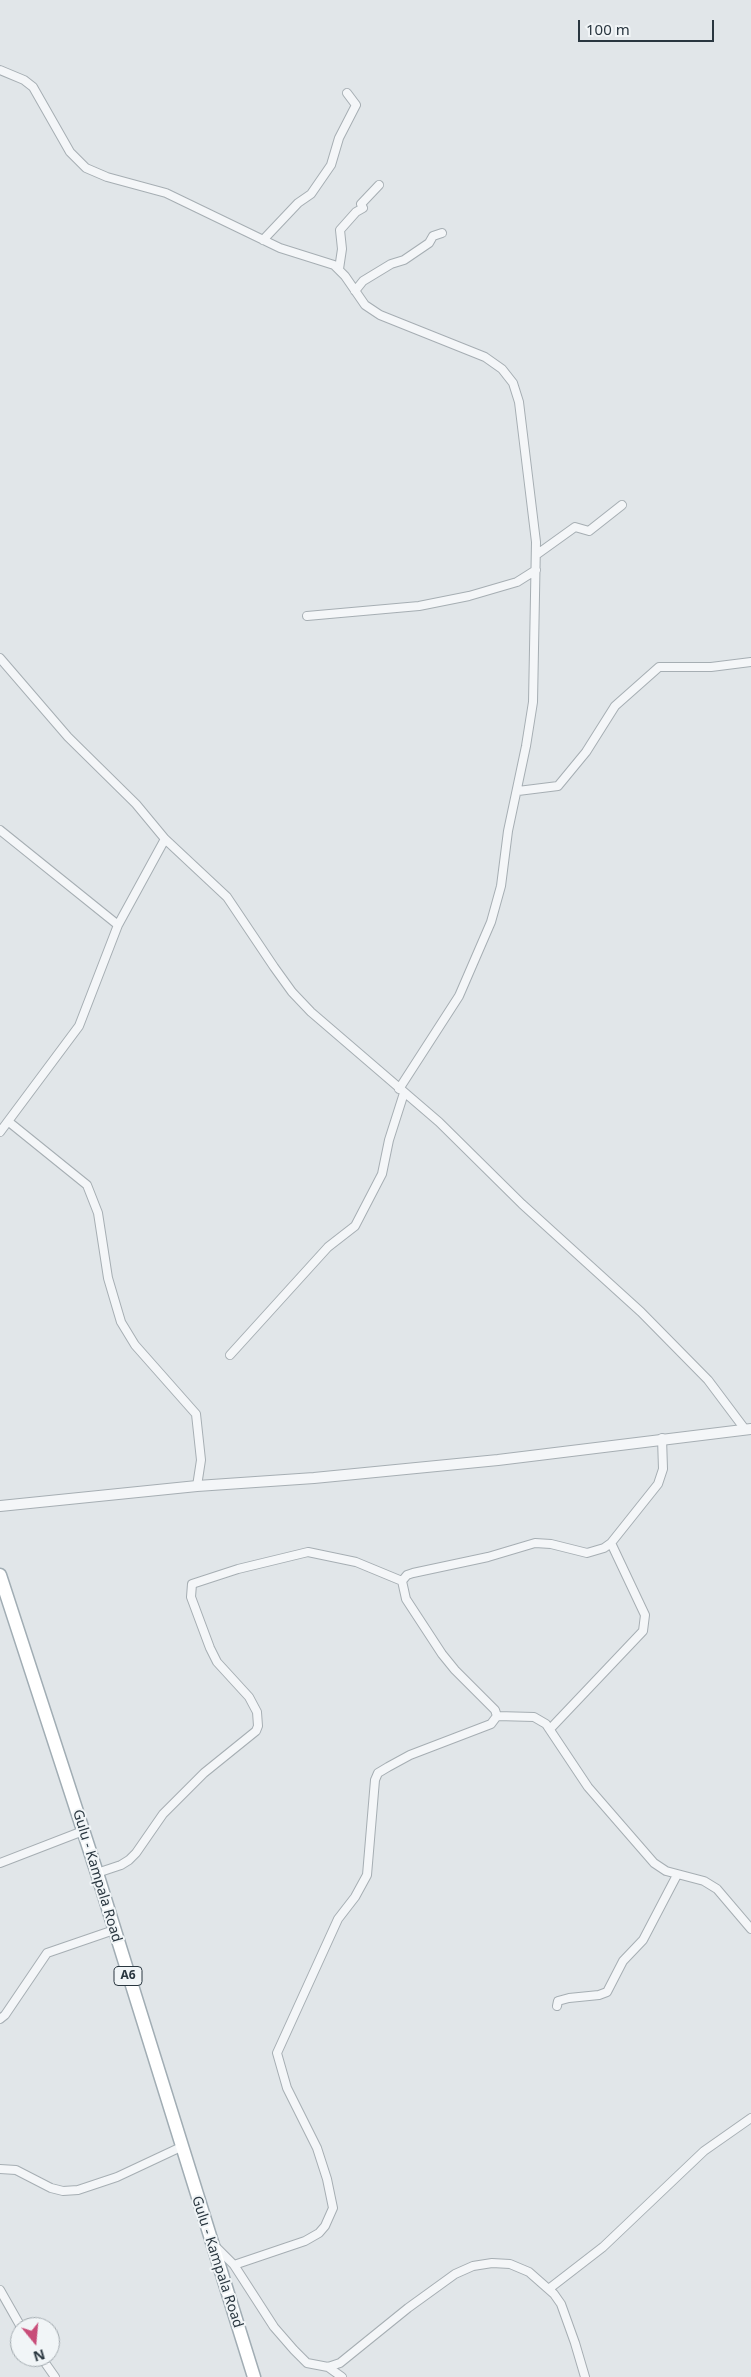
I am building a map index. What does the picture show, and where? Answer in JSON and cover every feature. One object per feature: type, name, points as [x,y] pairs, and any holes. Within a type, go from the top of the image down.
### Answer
[{"type":"main road","name":"Gulu - Kampala Road","points":[[0,1575],[97,1873],[254,2377]]},
{"type":"street","points":[[0,70],[24,80],[34,87],[70,152],[86,168],[107,177],[166,193],[280,248],[334,265],[365,305],[380,316],[486,357],[502,369],[513,384],[519,402],[525,462],[533,504],[536,556],[533,702],[518,791],[508,831],[501,886],[491,922],[459,996],[402,1091],[382,1174],[355,1226],[328,1247],[230,1355]]},
{"type":"street","points":[[263,240],[298,203],[311,194],[330,166],[339,138],[356,105],[347,92]]},
{"type":"street","points":[[338,269],[342,249],[340,230],[362,208],[361,204],[379,185]]},
{"type":"street","points":[[355,291],[363,281],[420,250],[429,243],[432,236],[442,232]]},
{"type":"street","points":[[536,556],[574,527],[589,531],[622,505]]},
{"type":"street","points":[[307,616],[419,606],[469,596],[517,582],[536,570]]},
{"type":"street","points":[[0,658],[68,737],[136,804],[165,839],[227,897],[292,992],[311,1012],[439,1122],[522,1204],[640,1312],[708,1380],[748,1428]]},
{"type":"street","points":[[518,791],[558,786],[586,752],[615,706],[659,668],[711,667],[751,662]]},
{"type":"street","points":[[0,830],[118,925]]},
{"type":"street","points":[[0,1132],[79,1026],[118,925],[165,839]]},
{"type":"street","points":[[9,1122],[87,1185],[98,1213],[108,1278],[121,1322],[135,1345],[196,1414],[201,1460],[197,1486]]},
{"type":"street","points":[[0,1506],[197,1486],[314,1478],[498,1460],[748,1428]]},
{"type":"street","points":[[402,1581],[407,1575],[413,1573],[488,1557],[535,1543],[551,1544],[587,1553],[596,1551],[611,1543],[658,1484],[663,1469],[662,1438]]},
{"type":"street","points":[[550,1729],[643,1631],[645,1616],[611,1543]]},
{"type":"street","points":[[97,1873],[121,1865],[129,1860],[164,1814],[204,1773],[256,1731],[258,1726],[257,1712],[249,1697],[217,1662],[210,1648],[191,1597],[192,1584],[238,1568],[308,1552],[351,1560],[402,1581]]},
{"type":"street","points":[[402,1581],[406,1599],[442,1654],[455,1670],[495,1710],[497,1716]]},
{"type":"street","points":[[497,1716],[534,1717],[542,1720],[550,1729],[588,1787],[630,1838],[654,1863],[666,1872],[704,1881],[716,1889],[751,1929]]},
{"type":"street","points":[[234,2265],[305,2241],[319,2233],[325,2226],[333,2208],[327,2179],[316,2148],[280,2071],[277,2052],[338,1919],[356,1896],[367,1875],[375,1780],[378,1773],[410,1755],[491,1724],[497,1716]]},
{"type":"street","points":[[0,1863],[83,1831]]},
{"type":"street","points":[[557,2006],[558,2001],[599,1995],[607,1992],[623,1961],[643,1940],[678,1876]]},
{"type":"street","points":[[0,2019],[5,2015],[47,1953],[114,1930]]},
{"type":"street","points":[[550,2288],[610,2241],[704,2151],[751,2118]]},
{"type":"street","points":[[0,2169],[16,2170],[52,2188],[63,2191],[78,2190],[117,2177],[181,2147]]},
{"type":"street","points":[[210,2240],[234,2265],[274,2327],[294,2350],[307,2362],[328,2367],[342,2377]]},
{"type":"street","points":[[328,2367],[340,2363],[408,2308],[455,2274],[473,2266],[492,2263],[510,2264],[529,2272],[550,2288],[561,2304],[576,2342],[585,2377]]},
{"type":"street","points":[[0,2290],[15,2317]]}]
